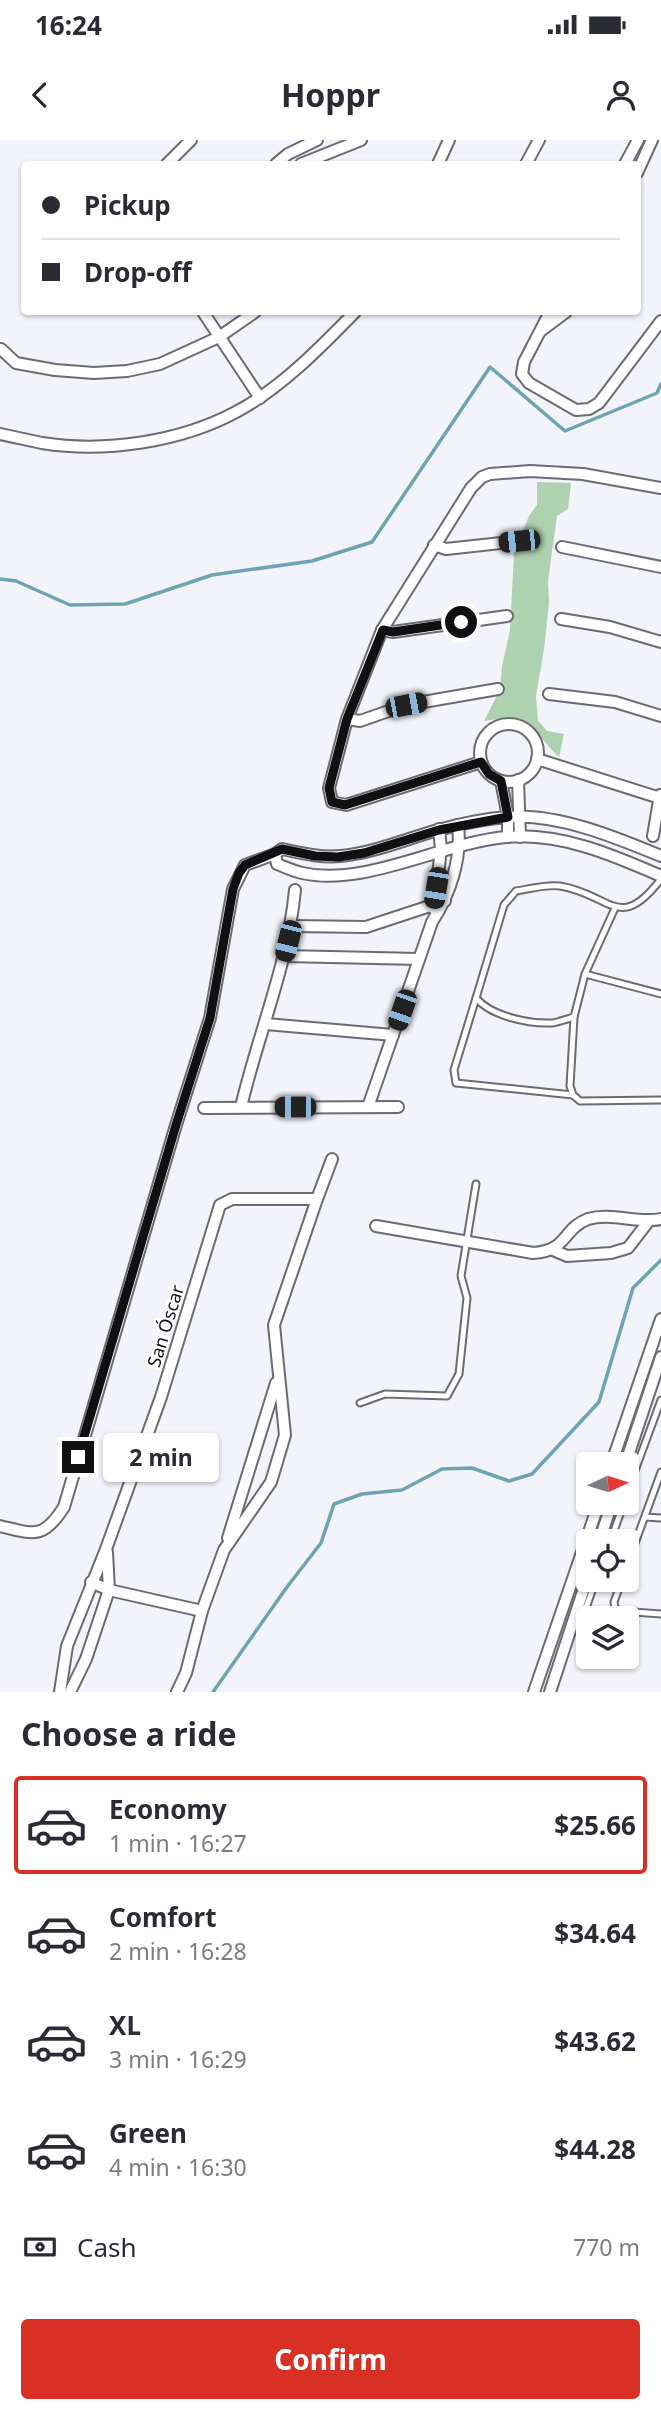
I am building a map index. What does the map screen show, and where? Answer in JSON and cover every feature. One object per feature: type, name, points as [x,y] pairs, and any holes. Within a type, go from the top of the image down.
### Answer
[{"type":"street","points":[[170,161],[191,140]]},
{"type":"street","points":[[280,161],[317,140]]},
{"type":"street","points":[[307,161],[347,142],[361,140]]},
{"type":"street","points":[[439,161],[449,140]]},
{"type":"street","points":[[528,161],[539,140]]},
{"type":"street","points":[[627,161],[638,140]]},
{"type":"street","points":[[641,164],[652,140]]},
{"type":"street","points":[[205,315],[260,398]]},
{"type":"street","points":[[1,349],[16,363],[55,370],[94,373],[127,371],[160,363],[219,337],[251,315]]},
{"type":"street","points":[[0,433],[44,443],[81,446],[143,442],[186,433],[235,413],[260,398],[330,338],[352,315]]},
{"type":"street","points":[[548,315],[524,362],[522,374],[529,383],[576,410],[589,409],[599,403],[661,321]]},
{"type":"street","points":[[540,332],[562,315]]},
{"type":"street","points":[[481,762],[345,805],[332,802],[329,788],[347,719],[383,630],[471,488],[482,477],[490,474],[530,471],[572,473],[661,488]]},
{"type":"street","points":[[434,545],[446,549],[519,541]]},
{"type":"street","points":[[562,547],[661,566]]},
{"type":"street","points":[[383,630],[393,632],[507,616]]},
{"type":"street","points":[[561,619],[610,627],[661,642]]},
{"type":"street","points":[[347,719],[360,721],[406,705],[498,689]]},
{"type":"street","points":[[549,694],[615,702],[661,716]]},
{"type":"street","points":[[515,724],[534,737],[538,748],[537,760],[526,776],[518,780],[501,781],[489,774],[481,762],[483,739],[494,728],[515,724]]},
{"type":"street","points":[[537,760],[660,795],[653,836]]},
{"type":"street","points":[[518,780],[520,837]]},
{"type":"street","points":[[501,781],[508,817],[508,837]]},
{"type":"street","points":[[0,1527],[30,1533],[43,1531],[52,1525],[64,1507],[210,1018],[233,889],[245,865],[282,849],[315,856],[338,857],[364,853],[458,825],[508,817],[554,821],[611,836],[661,856]]},
{"type":"street","points":[[368,1107],[460,845],[458,825]]},
{"type":"street","points":[[439,830],[440,902]]},
{"type":"street","points":[[275,854],[277,864],[300,873],[316,875],[375,869],[441,849],[520,837],[605,851],[661,878]]},
{"type":"street","points":[[241,1108],[285,956],[292,926],[295,890]]},
{"type":"street","points":[[292,926],[366,927],[440,902]]},
{"type":"street","points":[[285,956],[419,959]]},
{"type":"street","points":[[266,1024],[393,1035]]},
{"type":"street","points":[[204,1108],[398,1107]]},
{"type":"street","points":[[224,1550],[271,1482],[285,1435],[274,1325],[332,1159]]},
{"type":"street","name":"San Óscar","points":[[60,1692],[67,1646],[106,1549],[161,1397],[220,1205],[232,1199],[317,1199]]},
{"type":"street","points":[[376,1226],[533,1253],[553,1250],[562,1244],[570,1231],[586,1220],[601,1216],[648,1222],[661,1219]]},
{"type":"street","points":[[553,1250],[567,1256],[628,1248],[648,1222]]},
{"type":"street","points":[[616,1452],[661,1319]]},
{"type":"street","points":[[629,1452],[661,1357]]},
{"type":"street","points":[[177,1692],[186,1673],[202,1611],[278,1377]]},
{"type":"street","points":[[534,1692],[595,1516],[611,1522]]},
{"type":"street","points":[[607,1529],[611,1516]]},
{"type":"street","name":"San Óscar","points":[[70,1692],[86,1659],[109,1590],[106,1549]]},
{"type":"street","points":[[91,1582],[109,1590],[202,1611]]},
{"type":"street","points":[[550,1692],[583,1592]]},
{"type":"lane","points":[[573,1095],[456,1083],[454,1070],[504,905],[516,891],[558,885],[596,896],[615,908],[635,906],[648,896],[661,878]]},
{"type":"lane","points":[[615,908],[585,974],[574,1017],[570,1086],[573,1095],[580,1101],[661,1100]]},
{"type":"lane","points":[[585,974],[661,994]]},
{"type":"lane","points":[[475,998],[485,1008],[525,1020],[554,1023],[574,1017]]},
{"type":"lane","points":[[360,1403],[384,1394],[447,1396],[459,1374],[467,1298],[461,1276],[475,1184]]},
{"type":"lane","points":[[639,1460],[661,1400]]},
{"type":"lane","points":[[639,1533],[661,1472]]},
{"type":"lane","points":[[611,1529],[615,1516]]},
{"type":"lane","points":[[645,1517],[661,1518]]},
{"type":"lane","points":[[565,1645],[592,1592]]},
{"type":"lane","points":[[618,1592],[614,1602],[615,1608],[620,1611],[661,1614]]},
{"type":"green space","points":[[537,482],[571,483],[568,509],[557,516],[548,581],[549,602],[544,649],[536,696],[538,721],[547,731],[564,734],[559,757],[535,730],[522,721],[484,721],[500,690],[510,630],[514,552],[529,516],[537,505]]},
{"type":"waterway","points":[[0,579],[16,581],[70,605],[125,604],[212,575],[312,561],[372,542],[490,367],[565,431],[657,393],[661,384]]},
{"type":"waterway","points":[[213,1692],[321,1543],[334,1504],[362,1494],[402,1490],[442,1469],[472,1468],[509,1481],[532,1474],[599,1402],[633,1288],[661,1260]]},
{"type":"route","points":[[78,1457],[210,1018],[233,889],[239,873],[245,865],[282,849],[315,856],[338,857],[364,853],[458,825],[508,817],[501,781],[489,774],[481,762],[345,805],[332,802],[330,795],[329,788],[347,719],[383,630],[393,632],[461,622]]}]
